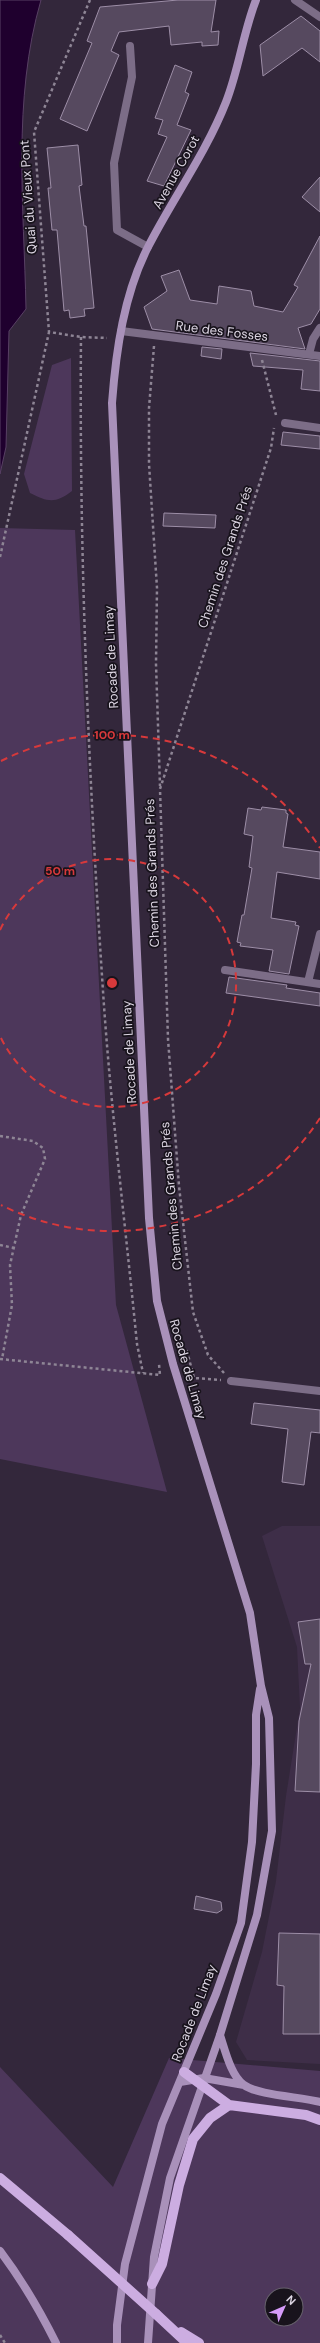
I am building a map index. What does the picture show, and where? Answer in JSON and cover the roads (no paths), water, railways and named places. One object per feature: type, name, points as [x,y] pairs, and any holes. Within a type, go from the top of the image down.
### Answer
[{"type":"main road","name":"Avenue Corot","points":[[248,22],[249,0]]},
{"type":"main road","name":"Avenue Corot","points":[[120,335],[134,284],[148,247],[199,157],[226,102],[248,22],[256,0]]},
{"type":"main road","name":"Rocade de Limay","points":[[120,335],[112,403],[150,1233],[157,1302],[173,1364],[250,1613],[261,1686],[269,1718],[272,1831],[257,1915],[220,2036],[200,2081],[170,2178],[154,2257],[148,2343]]},
{"type":"main road","name":"Rocade de Limay","points":[[117,2343],[117,2325],[125,2264],[162,2124],[216,1994],[240,1923],[252,1842],[256,1764],[256,1715],[261,1686]]},
{"type":"main road","points":[[220,2036],[230,2066],[244,2085]]},
{"type":"main road","points":[[184,2072],[200,2081],[228,2105],[306,2115],[320,2120]]},
{"type":"main road","points":[[180,2082],[200,2081],[244,2085],[271,2093],[320,2102]]},
{"type":"main road","points":[[152,2284],[162,2264],[179,2185],[193,2139],[210,2118],[228,2105]]},
{"type":"main road","points":[[0,2178],[68,2235],[156,2314],[198,2343]]},
{"type":"main road","points":[[0,2251],[34,2301],[56,2343]]},
{"type":"main road","points":[[166,2322],[186,2343]]},
{"type":"street","points":[[295,0],[320,17]]},
{"type":"street","points":[[130,46],[132,77],[114,163],[117,230],[148,247]]},
{"type":"street","points":[[309,354],[313,339],[320,328]]},
{"type":"street","name":"Rue des Fosses","points":[[120,335],[154,335],[259,347],[320,356]]},
{"type":"street","points":[[285,423],[320,428]]},
{"type":"street","points":[[308,982],[320,934]]},
{"type":"street","points":[[225,970],[320,984]]},
{"type":"street","points":[[231,1381],[320,1391]]}]
